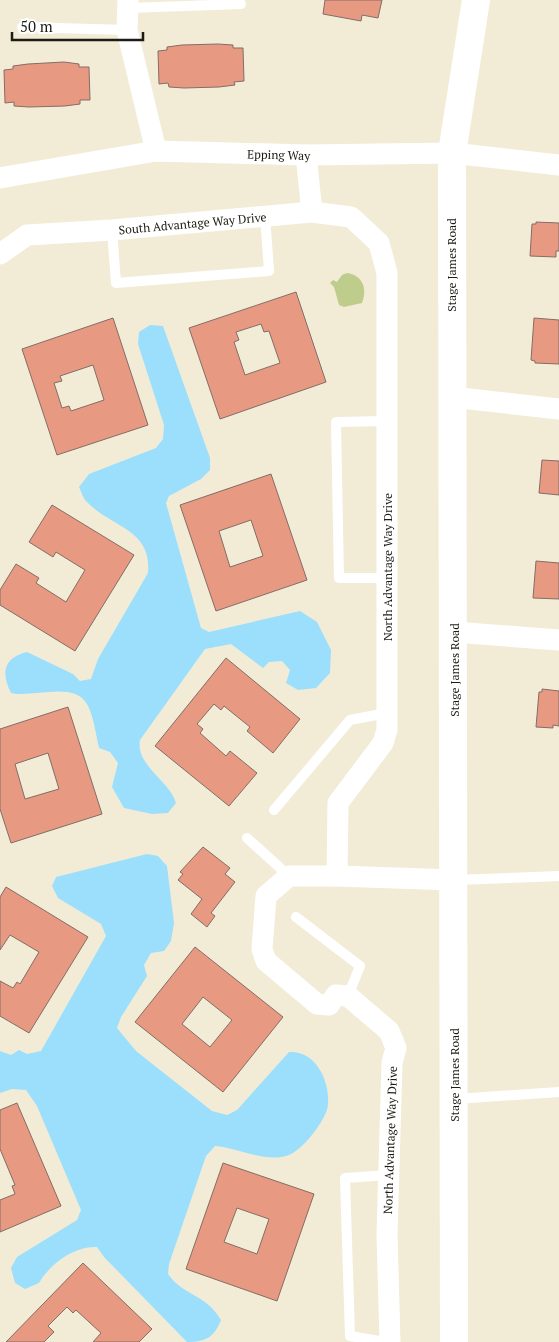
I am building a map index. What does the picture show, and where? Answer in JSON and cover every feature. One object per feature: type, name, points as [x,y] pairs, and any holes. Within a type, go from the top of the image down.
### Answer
[{"type":"main road","name":"Stage James Road","points":[[454,1342],[452,153],[476,0]]},
{"type":"street","points":[[128,4],[127,30],[156,152]]},
{"type":"street","name":"Epping Way","points":[[0,178],[156,152],[306,156],[452,153],[559,165]]},
{"type":"street","points":[[306,156],[312,212]]},
{"type":"street","name":"South Advantage Way Drive","points":[[0,254],[27,236],[312,212],[350,218],[379,243]]},
{"type":"street","name":"North Advantage Way Drive","points":[[337,876],[338,803],[383,743],[387,730],[387,273],[379,243]]},
{"type":"street","points":[[451,397],[559,409]]},
{"type":"street","points":[[454,632],[559,640]]},
{"type":"street","points":[[348,996],[336,995],[329,1005],[317,1004],[266,961],[262,949],[266,896],[289,876],[454,880]]},
{"type":"street","name":"North Advantage Way Drive","points":[[348,996],[389,1031],[396,1048],[392,1063],[387,1234],[390,1342]]},
{"type":"lane","points":[[128,4],[241,4]]},
{"type":"lane","points":[[22,27],[127,30]]},
{"type":"lane","points":[[112,230],[116,283],[269,271],[266,216]]},
{"type":"lane","points":[[387,421],[336,422],[339,578],[387,578]]},
{"type":"lane","points":[[274,810],[350,720],[387,714]]},
{"type":"lane","points":[[247,838],[289,876]]},
{"type":"lane","points":[[454,880],[559,876]]},
{"type":"lane","points":[[296,917],[360,966],[348,996]]},
{"type":"lane","points":[[454,1099],[559,1092]]},
{"type":"lane","points":[[385,1342],[350,1336],[345,1178],[389,1175]]},
{"type":"green space","points":[[347,273],[360,279],[364,287],[364,297],[362,303],[344,307],[339,305],[334,287],[330,283],[333,280],[337,282],[342,275]]},
{"type":"water","points":[[150,325],[163,326],[210,458],[210,470],[201,479],[169,496],[166,503],[201,628],[209,632],[300,611],[317,622],[331,650],[330,673],[316,688],[298,690],[286,683],[290,670],[282,661],[269,662],[263,668],[231,644],[205,649],[140,740],[140,749],[143,757],[173,795],[176,803],[168,813],[152,814],[124,808],[112,787],[118,763],[110,752],[99,748],[92,716],[82,698],[64,692],[11,693],[5,673],[6,667],[13,658],[27,652],[73,674],[80,681],[91,679],[98,659],[148,573],[148,558],[144,547],[137,538],[128,530],[96,510],[85,500],[79,487],[89,474],[156,448],[163,439],[164,425],[138,344],[139,332]]},
{"type":"water","points":[[147,854],[158,856],[167,866],[174,923],[171,941],[164,951],[151,953],[144,965],[147,976],[121,1017],[117,1028],[136,1051],[212,1111],[227,1115],[237,1110],[289,1052],[306,1056],[313,1061],[323,1076],[328,1095],[327,1110],[319,1126],[299,1149],[286,1156],[259,1156],[215,1146],[206,1156],[169,1264],[168,1274],[180,1287],[201,1299],[215,1311],[221,1320],[212,1335],[204,1340],[193,1342],[187,1342],[104,1257],[97,1247],[88,1247],[71,1253],[49,1269],[39,1283],[25,1289],[15,1283],[11,1268],[17,1257],[77,1220],[81,1210],[37,1106],[26,1090],[12,1089],[0,1093],[0,1051],[11,1055],[19,1050],[27,1054],[41,1051],[106,936],[101,924],[58,898],[52,886],[56,877]]},
{"type":"building","points":[[325,0],[382,0],[378,18],[362,15],[361,21],[323,14]]},
{"type":"building","points":[[182,45],[233,45],[233,48],[243,48],[244,81],[234,82],[235,85],[219,87],[184,88],[169,87],[168,83],[159,84],[158,51],[167,50],[167,47]]},
{"type":"building","points":[[64,62],[79,64],[79,67],[89,67],[90,100],[80,100],[80,104],[65,106],[29,107],[14,106],[14,102],[5,103],[4,70],[13,69],[13,66],[28,64]]},
{"type":"building","points":[[536,222],[559,223],[559,251],[556,251],[556,257],[530,256],[532,224],[536,224]]},
{"type":"building","points":[[296,292],[326,382],[220,419],[189,328]],"holes":[[[261,324],[264,332],[269,331],[280,363],[245,375],[234,342],[239,340],[236,332]]]},
{"type":"building","points":[[113,318],[148,425],[57,455],[22,349]],"holes":[[[93,365],[104,400],[71,411],[69,406],[62,408],[54,383],[62,381],[60,376]]]},
{"type":"building","points":[[534,318],[559,320],[559,364],[535,363],[535,361],[531,360]]},
{"type":"building","points":[[542,460],[559,461],[559,495],[539,493]]},
{"type":"building","points":[[271,474],[307,580],[216,611],[180,505]],"holes":[[[251,520],[263,556],[230,567],[219,531]]]},
{"type":"building","points":[[52,505],[134,555],[75,651],[0,605],[0,590],[16,564],[39,578],[36,583],[66,602],[85,570],[56,552],[53,557],[29,542]]},
{"type":"building","points":[[536,561],[559,563],[559,599],[533,598]]},
{"type":"building","points":[[226,658],[300,719],[273,753],[247,731],[250,727],[224,706],[221,710],[214,704],[197,724],[203,729],[200,733],[226,756],[230,751],[257,773],[229,806],[155,746]]},
{"type":"building","points":[[542,689],[559,691],[559,726],[553,725],[553,728],[536,727],[539,692],[542,692]]},
{"type":"building","points":[[68,707],[102,814],[11,843],[0,809],[0,729]],"holes":[[[48,753],[59,789],[25,799],[15,764]]]},
{"type":"building","points":[[203,847],[230,868],[225,874],[235,882],[211,913],[215,916],[207,927],[191,914],[202,899],[178,880],[183,874],[180,872]]},
{"type":"building","points":[[6,887],[88,937],[29,1033],[0,1016],[0,981],[13,988],[17,982],[20,984],[39,952],[10,935],[0,950],[0,897]]},
{"type":"building","points":[[195,947],[283,1017],[223,1092],[135,1022]],"holes":[[[203,997],[232,1020],[210,1047],[182,1024]]]},
{"type":"building","points":[[17,1103],[61,1206],[0,1232],[0,1200],[15,1194],[12,1186],[15,1185],[0,1149],[0,1110]]},
{"type":"building","points":[[223,1163],[314,1194],[277,1301],[186,1269]],"holes":[[[237,1208],[269,1219],[257,1254],[224,1242]]]},
{"type":"building","points":[[83,1263],[152,1329],[139,1342],[93,1342],[101,1333],[76,1310],[73,1313],[67,1307],[48,1326],[54,1332],[44,1342],[6,1342]]}]
